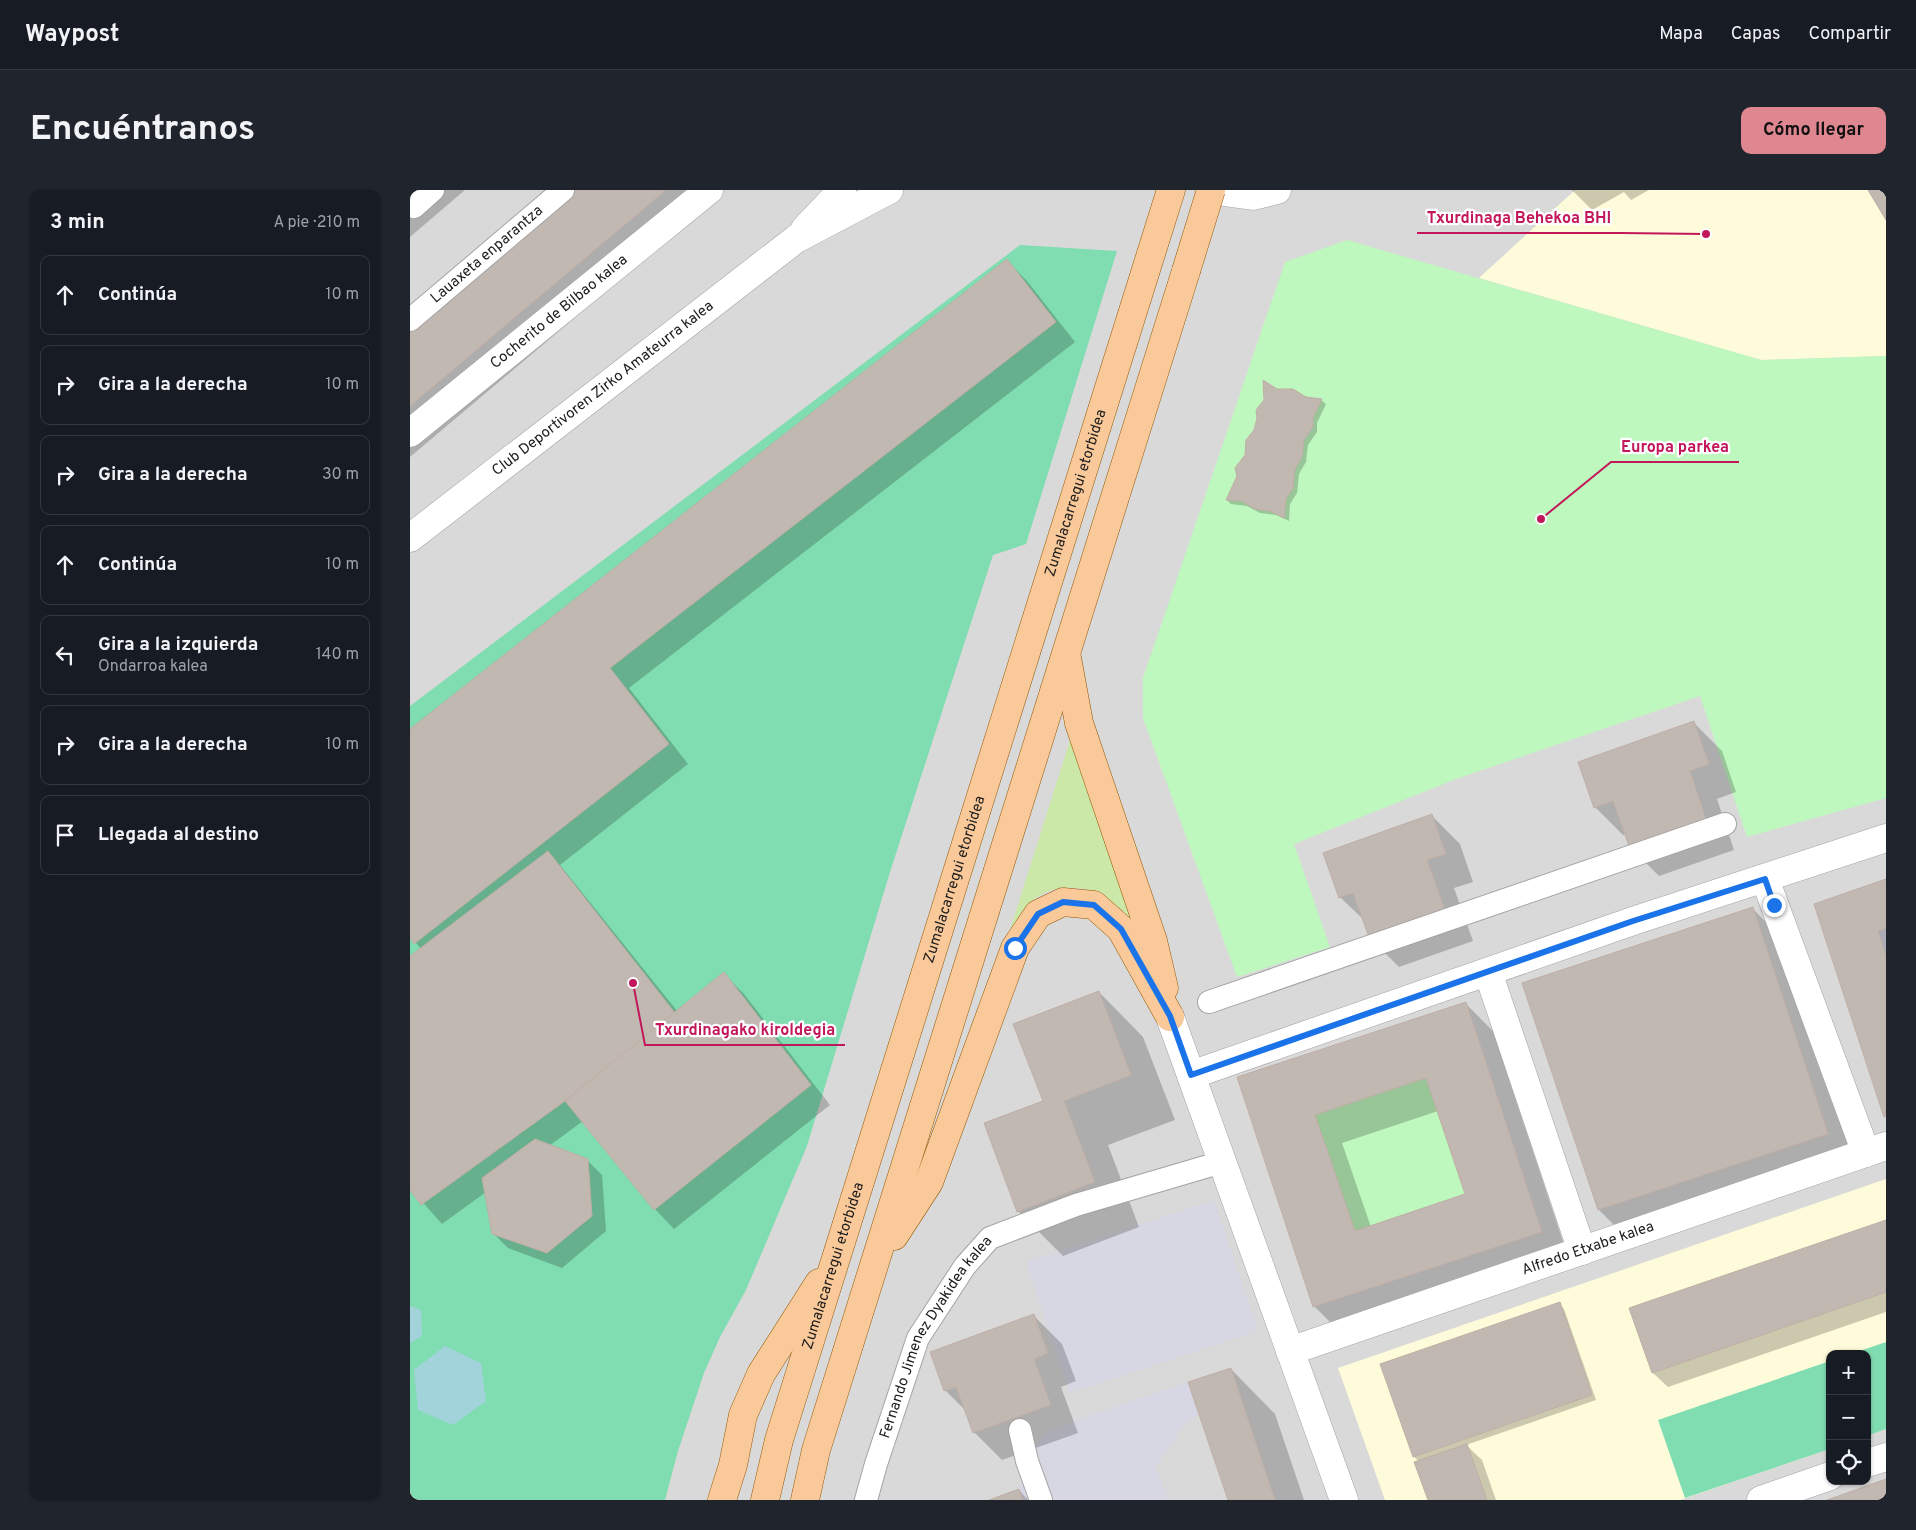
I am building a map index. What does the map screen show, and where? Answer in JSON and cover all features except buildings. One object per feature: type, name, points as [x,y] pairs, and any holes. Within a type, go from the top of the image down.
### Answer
[{"type":"main road","name":"Zumalacarregui etorbidea","points":[[765,1500],[779,1440],[1171,190]]},
{"type":"main road","points":[[805,1500],[816,1450],[876,1264],[1210,190]]},
{"type":"main road","points":[[1067,653],[1079,722],[1153,941],[1170,1016]]},
{"type":"main road","points":[[876,1264],[929,1182],[1015,948],[1038,914],[1063,902],[1094,905],[1121,929],[1170,1016]]},
{"type":"main road","points":[[722,1500],[733,1465],[743,1415],[761,1374],[839,1253]]},
{"type":"street","points":[[410,205],[414,207],[434,190]]},
{"type":"street","name":"Lauaxeta enparantza","points":[[410,320],[563,190]]},
{"type":"street","name":"Cocherito de Bilbao kalea","points":[[410,432],[708,190]]},
{"type":"street","name":"Club Deportivoren Zirko Amateurra kalea","points":[[796,239],[832,198],[842,190]]},
{"type":"street","name":"Club Deportivoren Zirko Amateurra kalea","points":[[410,538],[796,239],[889,190]]},
{"type":"street","points":[[1210,190],[1253,196],[1277,190]]},
{"type":"street","points":[[1209,1002],[1725,824]]},
{"type":"street","points":[[1191,1075],[1633,921],[1886,838]]},
{"type":"street","points":[[1765,879],[1876,1149]]},
{"type":"street","points":[[1488,972],[1582,1251]]},
{"type":"street","points":[[1170,1016],[1344,1500]]},
{"type":"street","name":"Alfredo Etxabe kalea","points":[[1290,1351],[1876,1149]]},
{"type":"street","name":"Fernando Jimenez Dyakidea kalea","points":[[866,1500],[918,1338],[965,1266],[990,1238],[1076,1205],[1222,1162]]},
{"type":"street","points":[[1020,1430],[1041,1500]]},
{"type":"street","points":[[1871,1462],[1886,1457]]},
{"type":"street","points":[[1761,1500],[1826,1477]]},
{"type":"shaded area","points":[[410,190],[1886,190],[1886,1500],[410,1500]]},
{"type":"shaded area","points":[[1575,190],[1886,190],[1886,356],[1761,360],[1479,278]]},
{"type":"shaded area","points":[[1886,929],[1886,956],[1878,931]]},
{"type":"shaded area","points":[[1886,1179],[1886,1429],[1871,1435],[1871,1350],[1826,1350],[1826,1450],[1680,1500],[1385,1500],[1338,1368]]},
{"type":"shaded area","points":[[1214,1200],[1258,1331],[1070,1393],[1026,1262]]},
{"type":"shaded area","points":[[1188,1382],[1199,1415],[1185,1423],[1156,1467],[1168,1500],[1023,1500],[1019,1489],[1027,1461],[1043,1435],[1073,1421]]},
{"type":"green space","points":[[1347,240],[1761,360],[1886,356],[1886,798],[1747,837],[1700,696],[1456,779],[1294,844],[1330,947],[1237,977],[1143,718],[1143,678],[1285,262]]},
{"type":"green space","points":[[1020,245],[1117,251],[1026,544],[993,555],[890,872],[807,1146],[746,1290],[720,1337],[704,1373],[678,1451],[665,1500],[410,1500],[410,706]]},
{"type":"green space","points":[[1071,737],[1137,922],[1131,924],[1113,903],[1102,896],[1076,888],[1063,888],[1050,891],[1033,900],[1010,930]]},
{"type":"green space","points":[[1426,1078],[1465,1194],[1355,1231],[1315,1115]]},
{"type":"green space","points":[[1886,1342],[1886,1429],[1871,1435],[1871,1350],[1863,1350]]},
{"type":"green space","points":[[1826,1362],[1826,1450],[1685,1498],[1658,1420]]},
{"type":"water","points":[[410,1306],[421,1310],[422,1336],[410,1343]]},
{"type":"water","points":[[445,1346],[481,1363],[486,1401],[453,1425],[418,1410],[414,1370]]},
{"type":"place","name":"Txurdinaga Behekoa BHI","points":[[1706,234]]},
{"type":"place","name":"Europa parkea","points":[[1541,519]]},
{"type":"place","name":"Txurdinagako kiroldegia","points":[[633,983]]},
{"type":"route","points":[[1015,948],[1038,914],[1063,902],[1094,905],[1121,929],[1170,1016],[1191,1075],[1633,921],[1765,879],[1774,905]]}]
